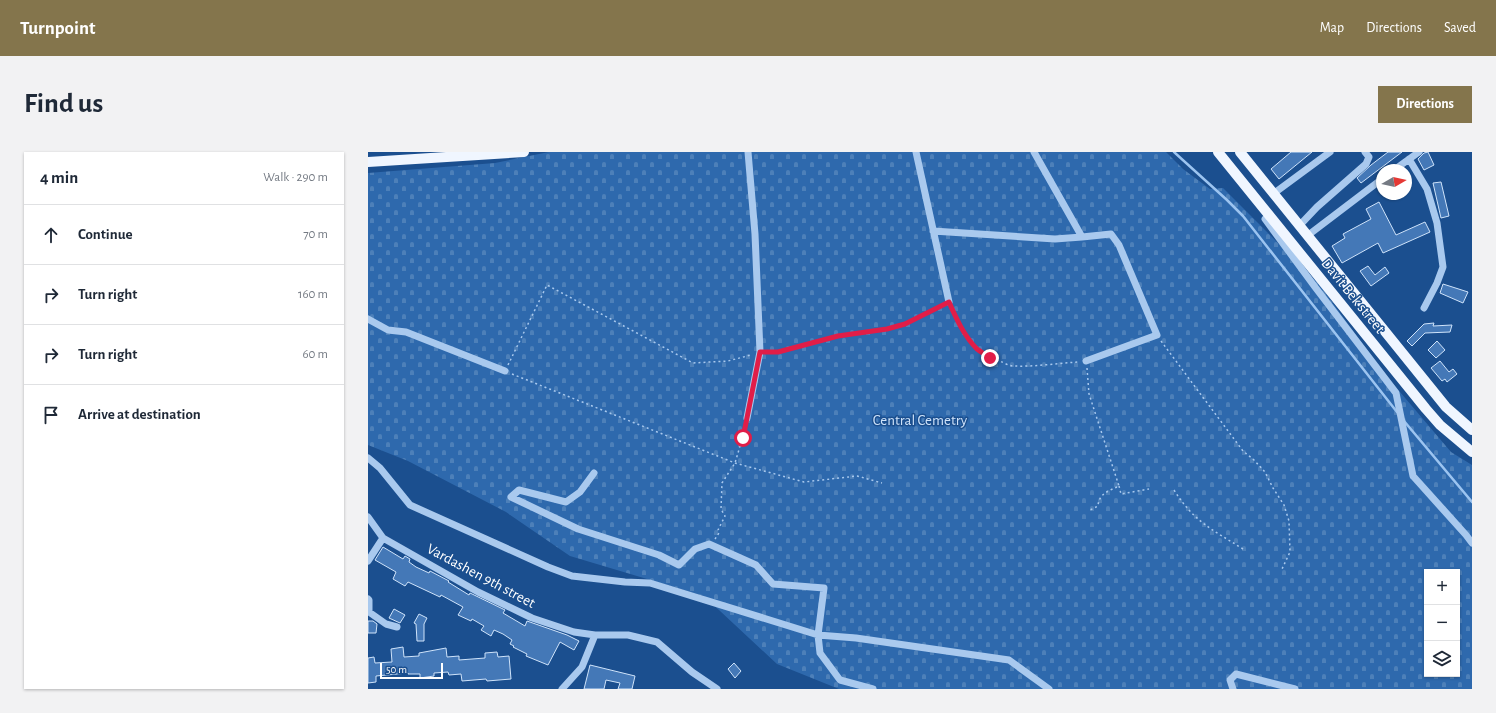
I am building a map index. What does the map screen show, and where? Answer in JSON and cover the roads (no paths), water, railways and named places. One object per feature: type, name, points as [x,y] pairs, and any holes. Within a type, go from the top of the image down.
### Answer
[{"type":"main road","points":[[368,162],[524,152]]},
{"type":"main road","name":"Davit Bek street","points":[[1218,152],[1426,409],[1440,425],[1472,452]]},
{"type":"main road","name":"Davit Bek street","points":[[1240,152],[1446,407],[1472,430]]},
{"type":"street","points":[[747,418],[760,352],[755,234],[748,152]]},
{"type":"street","points":[[916,152],[949,302]]},
{"type":"street","points":[[1034,152],[1082,237]]},
{"type":"street","points":[[1274,194],[1330,152]]},
{"type":"street","points":[[1299,226],[1317,207],[1366,164],[1369,157],[1365,152]]},
{"type":"street","points":[[1402,164],[1420,152]]},
{"type":"street","points":[[1409,158],[1427,189],[1437,223],[1444,266],[1438,283],[1424,308]]},
{"type":"street","points":[[1307,236],[1376,184]]},
{"type":"street","points":[[1268,215],[1265,219],[1269,225],[1314,287],[1396,393],[1413,476],[1472,543]]},
{"type":"street","points":[[933,231],[1055,239],[1111,234],[1119,245],[1157,335],[1086,361]]},
{"type":"street","points":[[368,319],[388,330],[406,332],[505,371]]},
{"type":"street","points":[[368,458],[380,468],[410,505],[548,567],[572,576],[625,582],[650,583],[818,635],[856,638],[1009,660],[1049,689]]},
{"type":"street","points":[[594,474],[580,492],[566,502],[520,490],[512,497],[578,529],[659,555],[678,565],[695,549],[709,544],[756,565],[773,584],[824,588],[818,635],[820,653],[840,680],[873,689]]},
{"type":"street","name":"Vardashen 9th street","points":[[368,518],[383,538],[478,592],[532,618],[574,632],[595,635],[628,635],[658,642],[692,672],[717,689]]},
{"type":"street","points":[[368,561],[383,538]]},
{"type":"street","points":[[368,599],[369,612],[386,624],[397,627]]},
{"type":"street","points":[[562,689],[582,667],[595,635]]},
{"type":"street","points":[[1233,689],[1230,680],[1236,674],[1295,689]]},
{"type":"waterway","points":[[1174,152],[1243,216],[1397,412]]},
{"type":"waterway","points":[[1404,421],[1472,502]]},
{"type":"park label","name":"Central Cemetry","points":[[920,420]]}]
